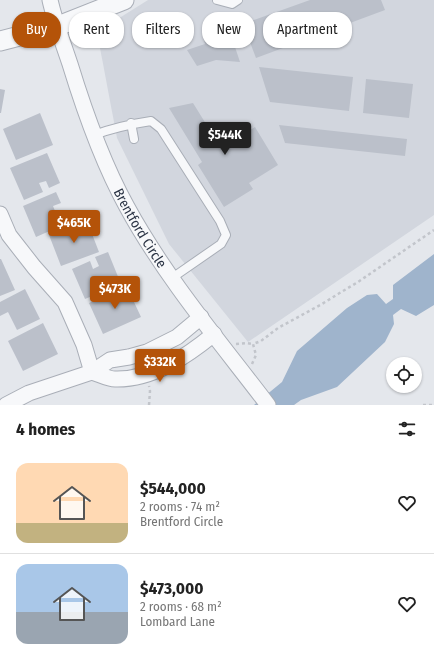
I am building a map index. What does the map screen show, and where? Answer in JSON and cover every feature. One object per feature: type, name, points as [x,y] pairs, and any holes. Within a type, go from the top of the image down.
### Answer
[{"type":"street","name":"Brentford Circle","points":[[50,0],[54,12]]},
{"type":"street","points":[[61,25],[124,0]]},
{"type":"street","name":"Brentford Circle","points":[[61,36],[85,114],[102,157],[127,207],[142,233],[172,278],[268,405]]},
{"type":"street","points":[[0,41],[12,38]]},
{"type":"street","points":[[0,214],[9,235],[34,267],[65,302],[84,346],[92,372]]},
{"type":"street","points":[[6,405],[29,393],[92,372],[110,360],[129,357],[163,345],[202,318]]},
{"type":"street","points":[[92,372],[114,379],[146,374],[179,359],[214,334]]},
{"type":"lane","points":[[217,0],[235,2]]},
{"type":"lane","points":[[94,135],[116,127],[151,121],[161,129],[220,221],[226,235],[221,244],[172,278]]},
{"type":"lane","points":[[131,124],[134,139]]},
{"type":"path","points":[[246,376],[256,355],[253,344],[261,341],[278,328],[358,282],[434,230]]},
{"type":"path","points":[[146,374],[150,391],[149,405]]},
{"type":"path","points":[[423,405],[434,405]]},
{"type":"shaded area","points":[[148,0],[434,0],[434,215],[248,342],[169,244],[117,138],[100,48],[124,48],[124,15]]},
{"type":"water","points":[[434,254],[434,305],[416,316],[401,309],[393,315],[394,324],[385,342],[337,387],[301,400],[294,405],[254,405],[282,382],[297,351],[347,308],[367,295],[377,294],[386,304],[393,299],[393,285]]},
{"type":"building","points":[[310,0],[381,0],[385,10],[352,22],[352,12],[276,12]]},
{"type":"building","points":[[263,17],[263,48],[283,48],[256,58],[252,48],[255,48],[255,20]]},
{"type":"building","points":[[202,45],[202,48],[235,48],[240,62],[216,60],[197,66],[187,50]]},
{"type":"building","points":[[259,67],[353,77],[349,111],[270,102]]},
{"type":"building","points":[[366,79],[413,84],[409,118],[363,113]]},
{"type":"building","points":[[0,89],[5,90],[1,113],[0,113]]},
{"type":"building","points":[[193,103],[221,148],[255,127],[278,165],[249,183],[253,189],[224,207],[198,165],[202,162],[169,108]]},
{"type":"building","points":[[40,113],[53,145],[16,160],[3,129]]},
{"type":"building","points":[[279,125],[407,139],[405,156],[285,143]]},
{"type":"building","points":[[47,153],[60,183],[49,188],[46,181],[39,183],[43,192],[24,200],[10,168]]},
{"type":"building","points":[[56,192],[61,203],[53,206],[61,226],[36,237],[23,206]]},
{"type":"building","points":[[87,221],[99,252],[61,266],[49,235]]},
{"type":"building","points":[[108,252],[121,284],[85,299],[72,269],[90,261],[93,269],[99,266],[95,257]]},
{"type":"building","points":[[0,259],[15,290],[0,296]]},
{"type":"building","points":[[127,287],[141,317],[103,334],[89,303]]},
{"type":"building","points":[[25,289],[40,319],[17,330],[8,312],[0,316],[0,302]]},
{"type":"building","points":[[43,323],[58,354],[23,371],[8,341]]}]
